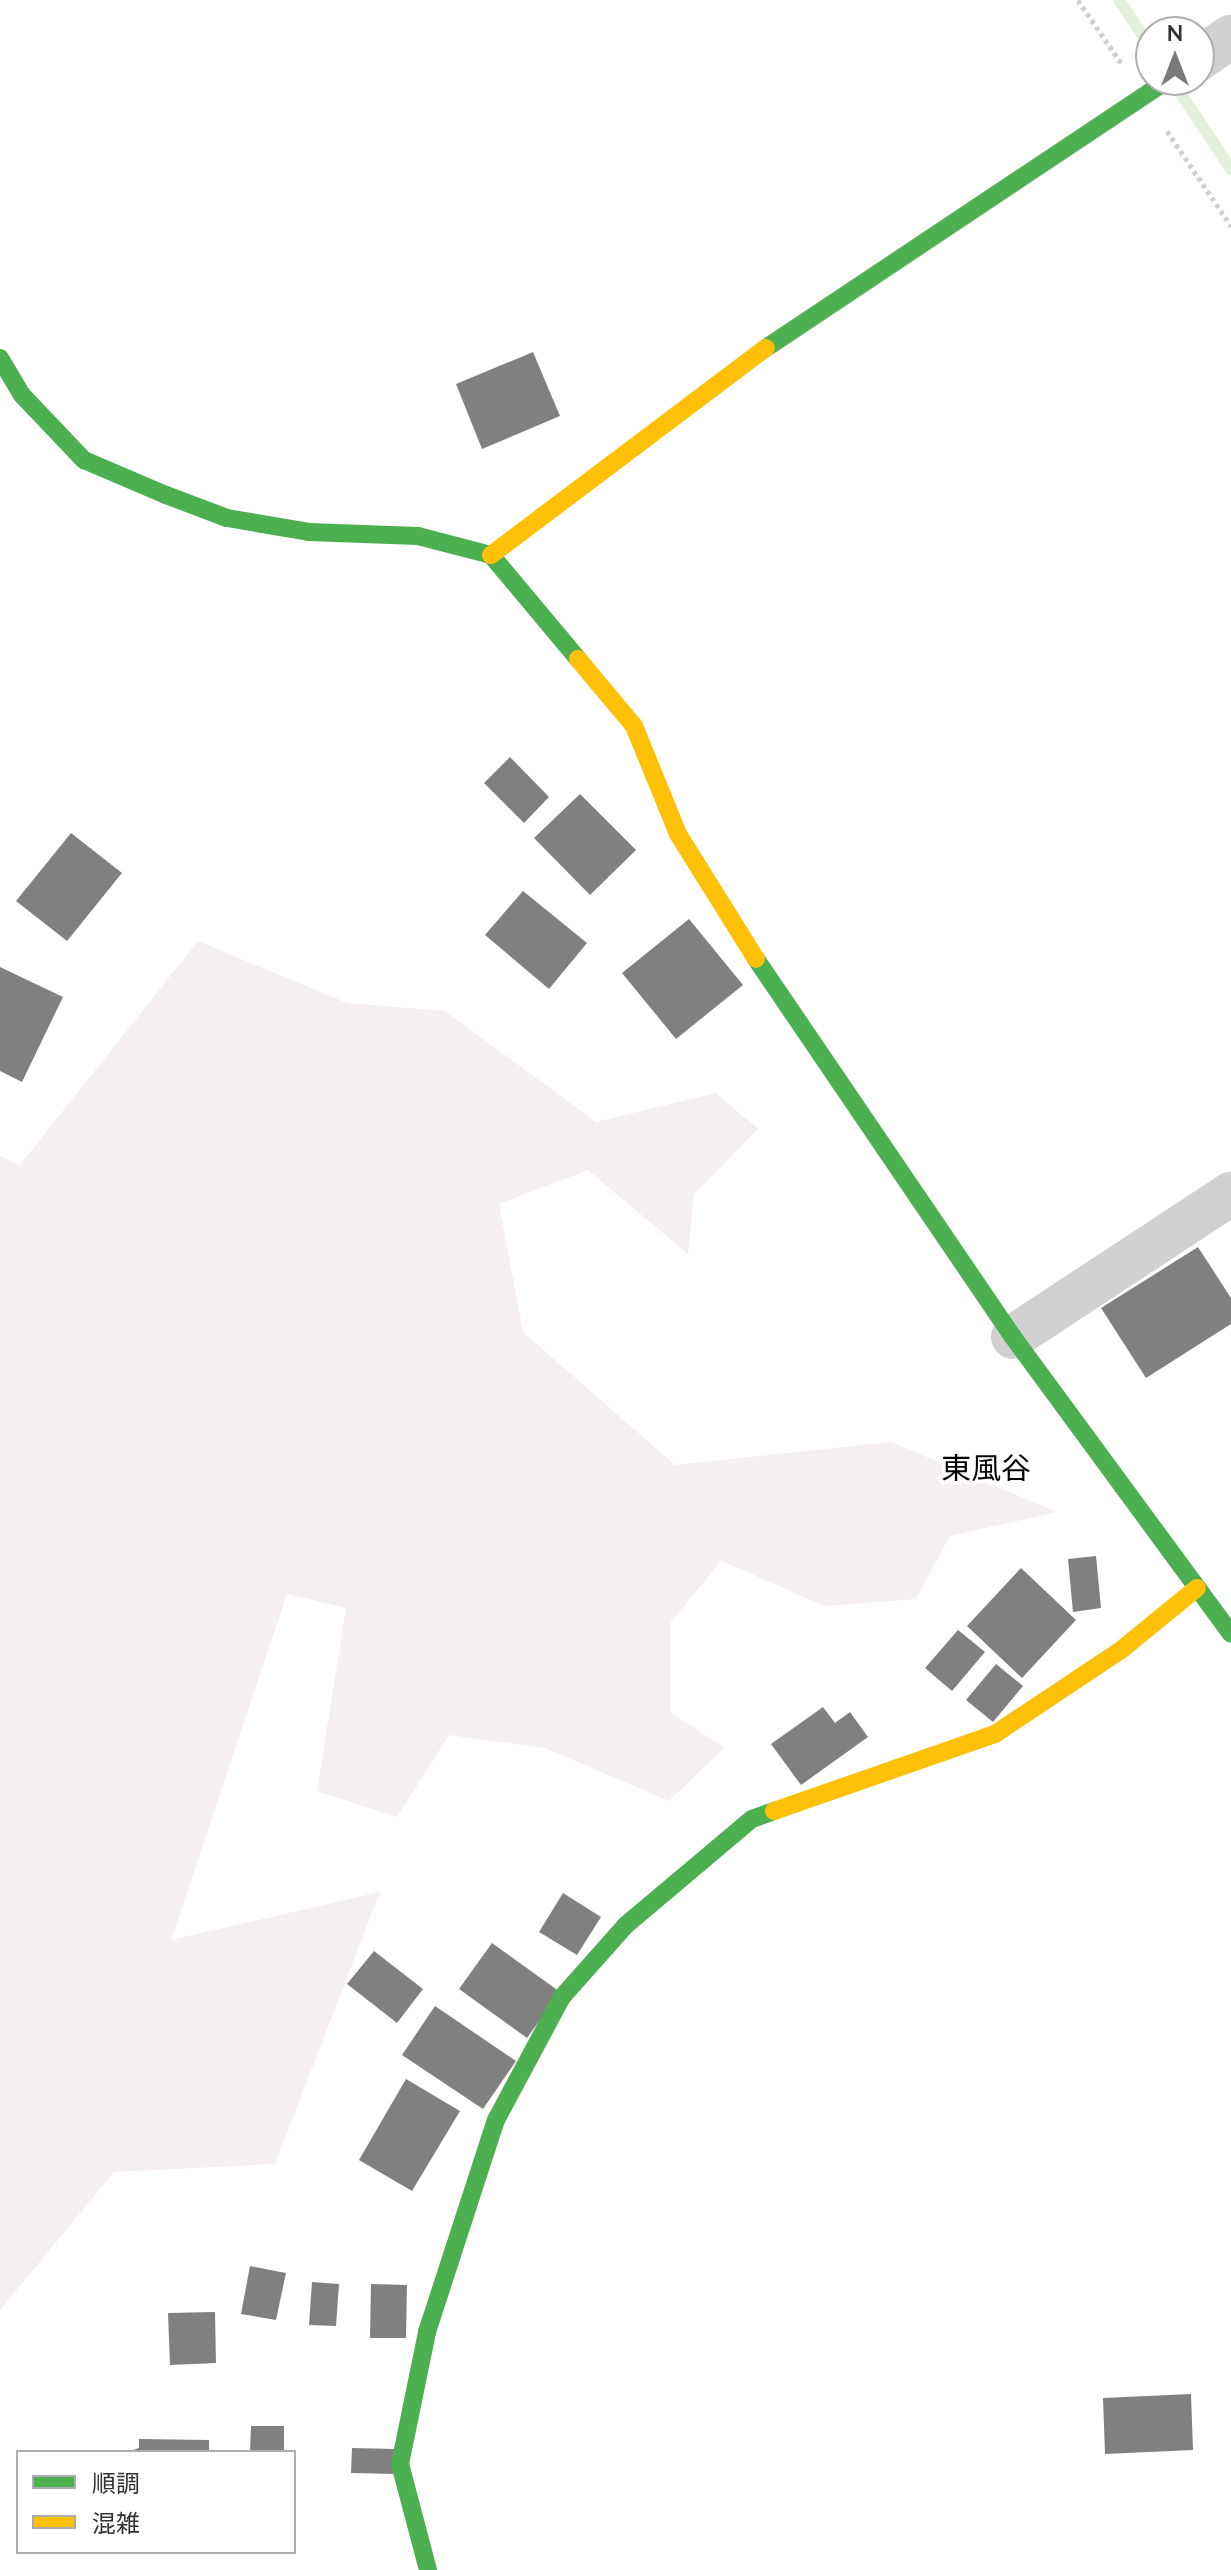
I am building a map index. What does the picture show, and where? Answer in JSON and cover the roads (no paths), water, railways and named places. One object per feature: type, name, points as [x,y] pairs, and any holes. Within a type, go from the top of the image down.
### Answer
[{"type":"street","points":[[491,555],[732,371],[1144,96]]},
{"type":"street","points":[[0,358],[22,395],[84,460],[166,495],[227,518],[309,532],[418,536],[491,555],[634,726],[678,834],[731,923],[1013,1337],[1231,1634]]},
{"type":"street","points":[[1013,1337],[1231,1194]]},
{"type":"street","points":[[428,2570],[400,2464],[427,2332],[496,2120],[562,1997],[626,1925],[752,1819],[995,1734],[1121,1650],[1197,1588]]},
{"type":"waterway","points":[[1119,0],[1135,24]]},
{"type":"waterway","points":[[1182,96],[1231,169]]},
{"type":"district","name":"東風谷","points":[[986,1470]]}]
